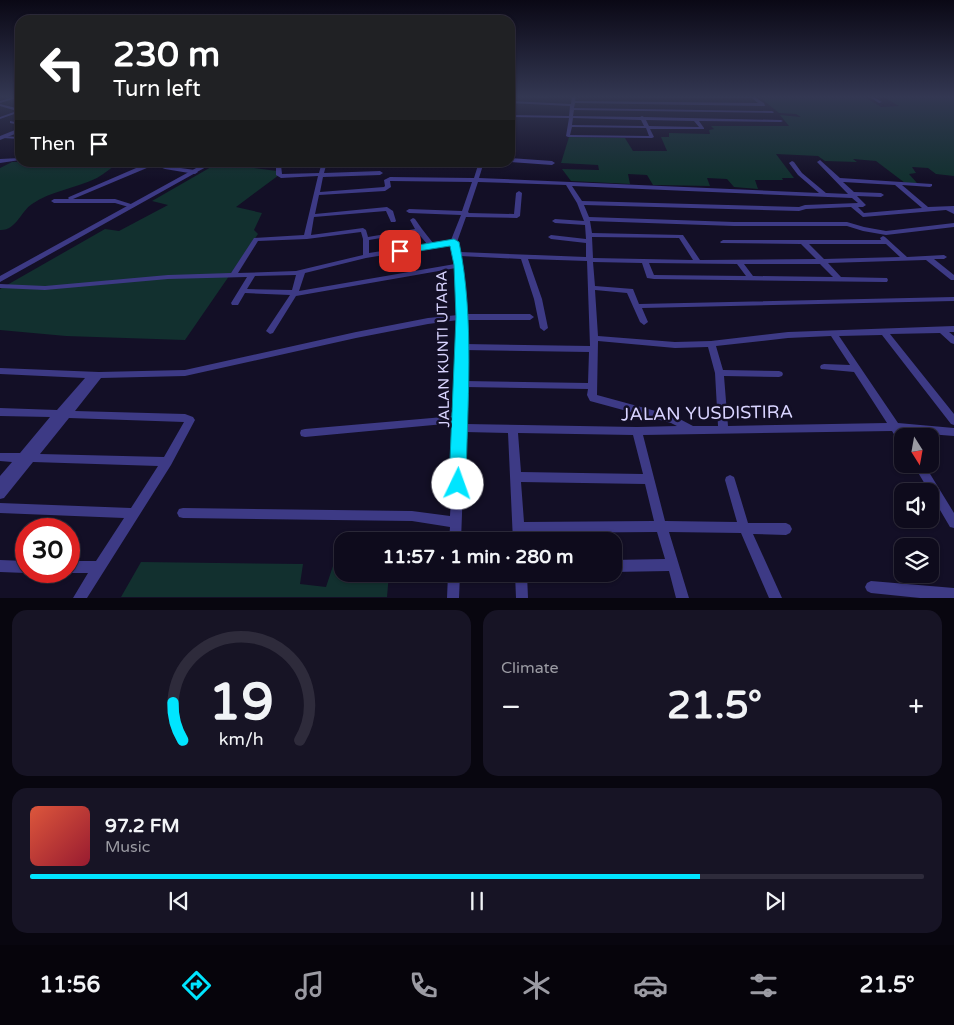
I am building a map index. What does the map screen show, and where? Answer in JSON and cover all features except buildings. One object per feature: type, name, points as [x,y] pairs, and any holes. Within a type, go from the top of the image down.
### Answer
[{"type":"street","points":[[646,124],[649,128],[653,135],[651,137],[568,136],[569,126],[649,128],[702,128],[699,124]]},
{"type":"street","points":[[2,137],[15,132]]},
{"type":"street","points":[[2,137],[15,138]]},
{"type":"street","points":[[0,160],[15,159]]},
{"type":"street","points":[[515,160],[552,164]]},
{"type":"street","points":[[580,203],[799,209],[805,206],[863,205],[820,162]]},
{"type":"street","points":[[792,163],[800,174],[824,194]]},
{"type":"street","points":[[71,198],[144,167]]},
{"type":"street","points":[[165,167],[190,171],[200,167]]},
{"type":"street","points":[[0,279],[132,206],[198,167]]},
{"type":"street","points":[[279,167],[279,174],[281,176],[380,173]]},
{"type":"street","points":[[307,237],[323,167]]},
{"type":"street","points":[[0,286],[44,288],[168,277],[301,273],[366,256],[454,242],[481,167]]},
{"type":"street","points":[[316,194],[385,189],[388,188],[387,180],[389,179],[477,180],[881,195]]},
{"type":"street","points":[[838,180],[930,185]]},
{"type":"street","points":[[568,184],[580,203],[588,221],[594,338],[592,395],[597,400],[674,420],[691,430]]},
{"type":"street","points":[[897,184],[927,209]]},
{"type":"street","points":[[409,210],[517,216],[518,194]]},
{"type":"street","points":[[54,201],[114,200],[132,206]]},
{"type":"street","points":[[853,206],[863,214],[951,208],[954,212]]},
{"type":"street","points":[[311,216],[387,209],[393,221]]},
{"type":"street","points":[[413,220],[432,246]]},
{"type":"street","points":[[555,222],[847,224],[862,229],[890,233],[954,225]]},
{"type":"street","points":[[233,275],[256,239],[307,237],[364,230],[366,256]]},
{"type":"street","points":[[366,239],[419,230]]},
{"type":"street","points":[[879,232],[886,242],[906,259]]},
{"type":"street","points":[[550,237],[681,236],[697,261]]},
{"type":"street","name":"JALAN KUNTI UTARA","points":[[454,242],[459,265],[462,317],[455,532]]},
{"type":"street","points":[[723,242],[886,242]]},
{"type":"street","points":[[803,242],[839,279]]},
{"type":"street","points":[[456,254],[591,260],[697,261],[944,257]]},
{"type":"street","points":[[524,257],[538,299],[544,328]]},
{"type":"street","points":[[928,258],[954,278]]},
{"type":"street","points":[[645,260],[652,277],[884,280]]},
{"type":"street","points":[[738,261],[751,278]]},
{"type":"street","points":[[243,291],[294,293],[459,265]]},
{"type":"street","points":[[270,332],[294,293],[301,273]]},
{"type":"street","points":[[235,303],[252,275]]},
{"type":"street","points":[[592,288],[629,291],[632,293],[644,322]]},
{"type":"street","points":[[637,306],[954,299]]},
{"type":"street","points":[[0,371],[96,375],[194,371],[428,321],[462,317],[530,317]]},
{"type":"street","points":[[594,338],[675,345],[711,344],[770,336],[954,329]]},
{"type":"street","points":[[942,330],[954,341]]},
{"type":"street","points":[[883,331],[954,420]]},
{"type":"street","points":[[833,333],[896,427]]},
{"type":"street","points":[[711,344],[719,373],[723,429]]},
{"type":"street","points":[[460,347],[593,349]]},
{"type":"street","points":[[824,368],[857,370]]},
{"type":"street","points":[[719,373],[780,374]]},
{"type":"street","points":[[0,494],[27,457],[96,375]]},
{"type":"street","points":[[460,384],[593,386]]},
{"type":"street","points":[[0,412],[188,418],[191,422],[78,598]]},
{"type":"street","name":"JALAN YUSDISTIRA","points":[[305,434],[460,424],[513,429],[637,431],[896,427],[954,432]]},
{"type":"street","points":[[513,429],[518,532]]},
{"type":"street","points":[[637,431],[648,478],[682,598]]},
{"type":"street","points":[[0,457],[167,462]]},
{"type":"street","points":[[0,484],[27,457]]},
{"type":"street","points":[[924,473],[950,510],[954,524]]},
{"type":"street","points":[[516,477],[648,478]]},
{"type":"street","points":[[730,480],[744,528],[776,598]]},
{"type":"street","points":[[0,508],[132,513]]},
{"type":"street","points":[[183,512],[412,516],[456,522]]},
{"type":"street","points":[[518,528],[661,526],[786,529]]},
{"type":"street","points":[[622,566],[672,565]]},
{"type":"street","points":[[0,566],[15,567]]},
{"type":"street","points":[[80,567],[98,567]]},
{"type":"street","points":[[453,598],[454,582]]},
{"type":"street","points":[[521,582],[522,598]]},
{"type":"street","points":[[871,587],[954,594]]},
{"type":"green space","points":[[787,124],[954,124],[954,176],[936,174],[928,168],[912,167],[916,173],[909,174],[917,183],[905,183],[876,161],[853,159],[857,162],[825,161],[818,156],[776,154],[794,178],[755,180],[758,189],[734,187],[727,179],[707,178],[710,186],[653,185],[647,175],[628,174],[630,184],[571,181],[562,169],[599,170],[598,165],[561,163],[569,137],[625,138],[633,151],[667,151],[661,137],[669,137],[669,133],[710,134],[709,130],[714,129],[711,126],[789,126]]},
{"type":"green space","points":[[12,162],[15,162],[15,167],[113,167],[97,178],[39,200],[28,207],[14,224],[0,230],[0,168]]},
{"type":"green space","points":[[211,167],[248,167],[277,171],[279,175],[236,207],[262,213],[254,230],[258,234],[185,340],[66,336],[0,330],[0,289],[105,229],[119,231],[168,205],[152,201]]},
{"type":"green space","points":[[141,562],[303,564],[300,584],[326,587],[333,566],[334,582],[388,582],[387,597],[121,597]]},
{"type":"route","points":[[400,251],[454,242],[459,265],[462,317],[458,484]]}]
